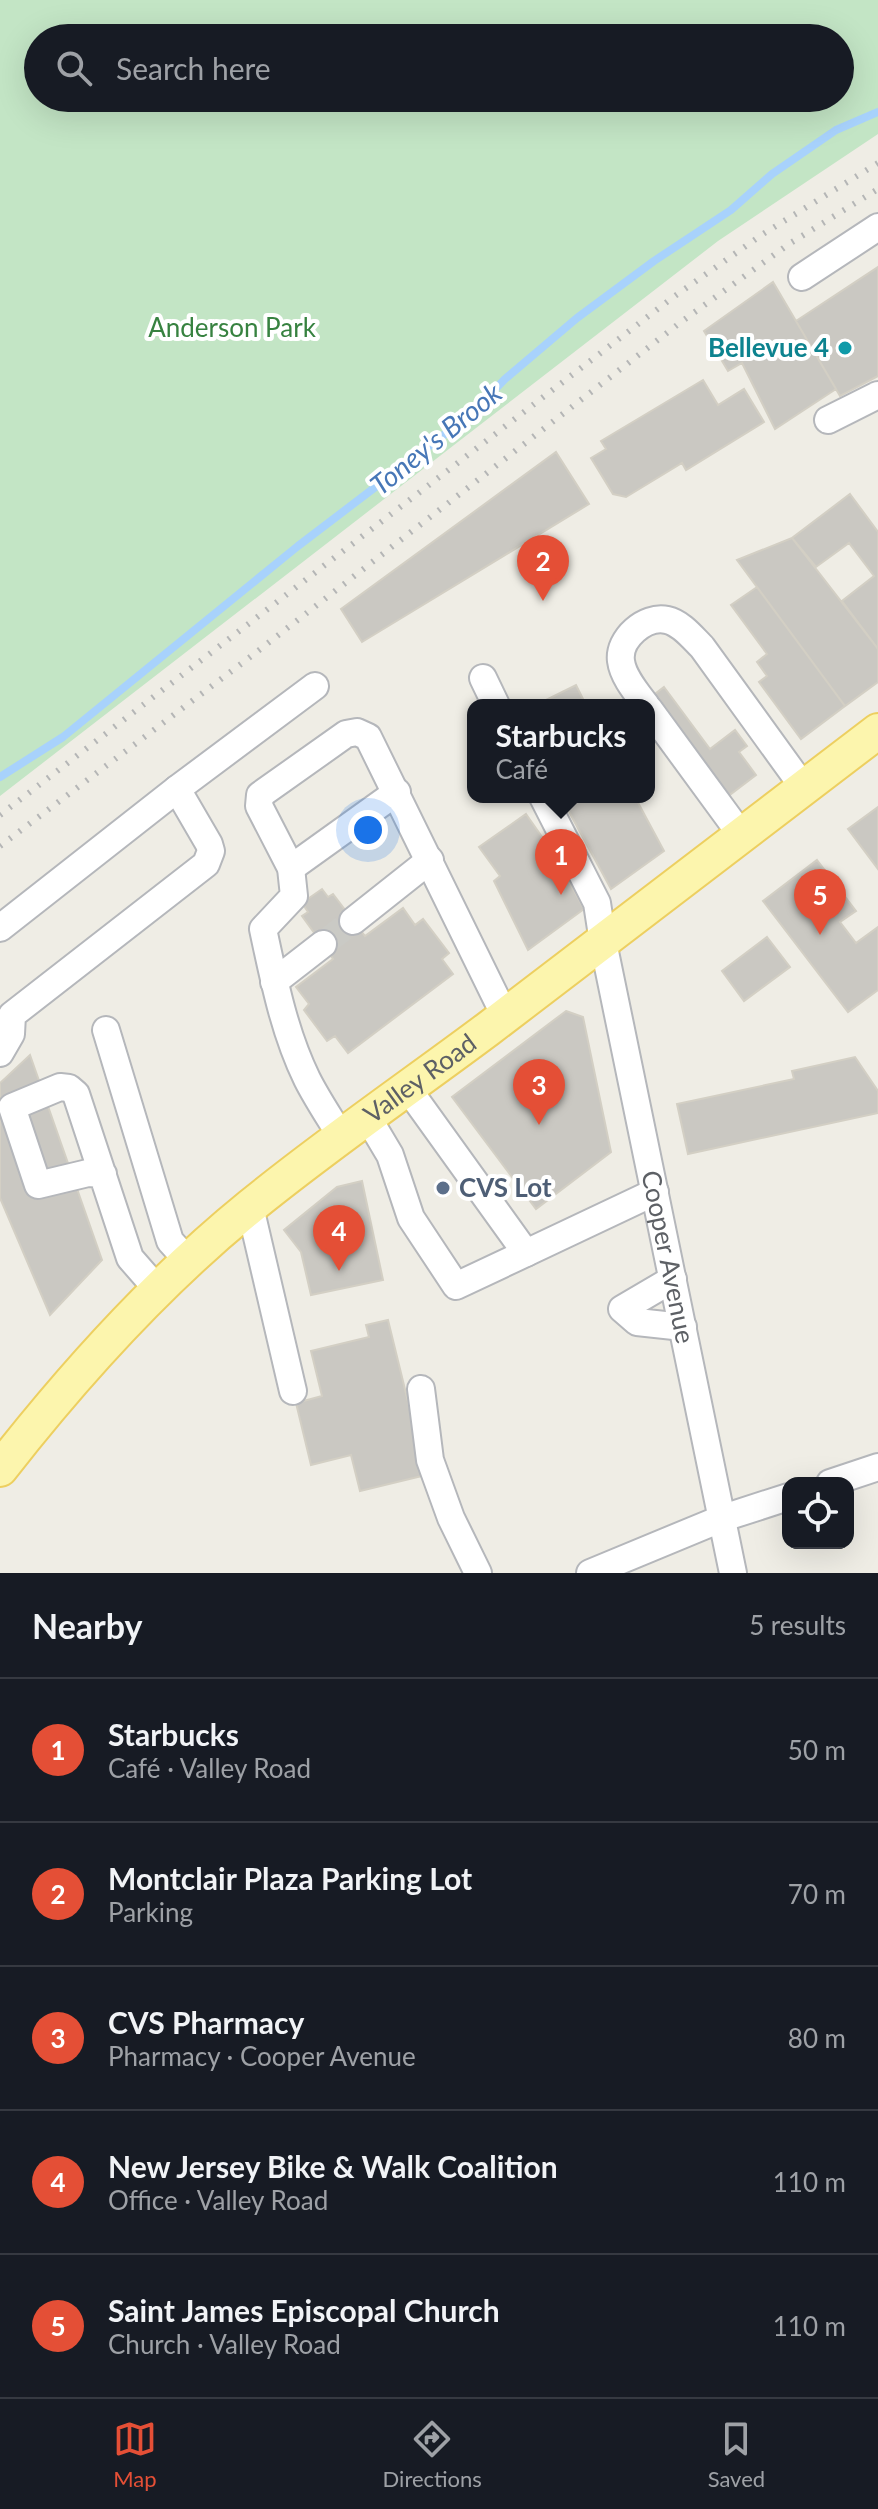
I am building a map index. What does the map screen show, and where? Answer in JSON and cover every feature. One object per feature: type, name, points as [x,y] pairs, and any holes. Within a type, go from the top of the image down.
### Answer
[{"type":"main road","name":"Valley Road","points":[[0,1469],[105,1342],[250,1207],[878,731]]},
{"type":"street","points":[[802,277],[878,227]]},
{"type":"street","points":[[828,420],[878,395]]},
{"type":"street","points":[[642,699],[620,660],[625,638],[643,624],[665,619],[681,626],[702,647],[804,788]]},
{"type":"street","points":[[483,678],[493,699]]},
{"type":"street","points":[[0,928],[315,686]]},
{"type":"street","points":[[655,717],[742,836]]},
{"type":"street","points":[[505,1016],[372,741],[363,734],[346,734],[260,795],[259,806],[291,868],[294,896],[263,929],[288,1033],[307,1080],[355,1128],[390,1155],[411,1218],[456,1286],[655,1192]]},
{"type":"street","points":[[0,1053],[11,1034],[6,1007],[206,864],[211,851],[209,844],[177,789]]},
{"type":"street","points":[[291,868],[397,792]]},
{"type":"street","name":"Cooper Avenue","points":[[546,803],[597,903],[733,1573]]},
{"type":"street","points":[[353,921],[430,860]]},
{"type":"street","points":[[274,982],[323,944]]},
{"type":"street","points":[[106,1030],[170,1241],[189,1262]]},
{"type":"street","points":[[408,1089],[526,1253]]},
{"type":"street","points":[[103,1174],[130,1258],[158,1290]]},
{"type":"street","points":[[250,1207],[293,1391]]},
{"type":"street","points":[[673,1279],[622,1309],[637,1322],[683,1327]]},
{"type":"street","points":[[421,1389],[430,1460],[451,1518],[478,1573]]},
{"type":"street","points":[[848,1477],[878,1467]]},
{"type":"street","points":[[590,1573],[723,1518],[782,1499]]},
{"type":"green space","name":"Anderson Park","points":[[0,0],[878,0],[878,134],[718,241],[0,796]]},
{"type":"building","name":"Bellevue 4","points":[[878,267],[878,376],[840,396],[796,321]]},
{"type":"building","points":[[773,282],[836,389],[775,429],[742,363],[728,371],[704,331]]},
{"type":"building","points":[[703,380],[718,405],[744,389],[764,422],[686,470],[682,463],[626,497],[613,494],[591,458],[606,449],[601,441]]},
{"type":"building","points":[[556,452],[589,504],[362,642],[341,609]]},
{"type":"building","points":[[850,494],[878,532],[878,649],[842,601],[874,576],[849,543],[816,567],[792,538]]},
{"type":"building","points":[[792,538],[878,649],[878,682],[845,706],[737,560]]},
{"type":"building","points":[[757,587],[845,706],[801,739],[759,682],[767,676],[757,662],[767,654],[731,605]]},
{"type":"building","points":[[576,685],[583,699],[548,699]]},
{"type":"building","points":[[664,687],[710,749],[735,730],[747,746],[739,752],[756,775],[727,797],[651,697]]},
{"type":"building","points":[[564,803],[638,803],[664,851],[611,889]]},
{"type":"building","points":[[878,807],[878,869],[848,829]]},
{"type":"building","points":[[526,814],[554,854],[584,909],[528,950],[494,881],[500,876],[479,847]]},
{"type":"building","points":[[817,860],[856,911],[840,922],[856,943],[878,927],[878,990],[848,1012],[763,901]]},
{"type":"building","points":[[322,889],[328,897],[333,894],[365,936],[403,908],[415,925],[423,919],[449,953],[442,959],[453,974],[348,1053],[335,1036],[327,1041],[304,1010],[309,1004],[296,987],[333,959],[302,916],[308,912],[302,903]]},
{"type":"building","points":[[767,937],[790,967],[744,1001],[722,971]]},
{"type":"building","points":[[566,1011],[583,1017],[611,1152],[536,1209],[452,1097]]},
{"type":"building","points":[[30,1055],[102,1260],[50,1315],[0,1198],[0,1083]]},
{"type":"building","points":[[855,1057],[878,1091],[878,1113],[688,1154],[677,1104],[794,1079],[792,1071]]},
{"type":"building","points":[[362,1181],[383,1280],[311,1295],[301,1252],[284,1230],[337,1187]]},
{"type":"building","points":[[388,1320],[426,1475],[360,1491],[351,1455],[311,1465],[296,1403],[322,1396],[311,1351],[369,1337],[366,1325]]},
{"type":"waterway","name":"Toney's Brook","points":[[0,777],[63,737],[298,546],[470,415],[505,379],[577,318],[654,261],[731,210],[772,174],[836,130],[878,112]]},
{"type":"tunnel","points":[[323,944],[353,921]]},
{"type":"railway","points":[[0,815],[672,298],[763,234],[878,163]]},
{"type":"railway","points":[[0,846],[245,661],[681,322],[789,244],[878,189]]},
{"type":"place","name":"Bellevue 4","points":[[845,348]]},
{"type":"place","name":"Montclair Plaza Parking Lot","points":[[543,601]]},
{"type":"place","name":"Starbucks","points":[[561,895]]},
{"type":"place","name":"Saint James Episcopal Church","points":[[820,935]]},
{"type":"place","name":"CVS Pharmacy","points":[[539,1125]]},
{"type":"place","name":"CVS Lot","points":[[443,1188]]},
{"type":"place","name":"New Jersey Bike & Walk Coalition","points":[[339,1271]]}]
